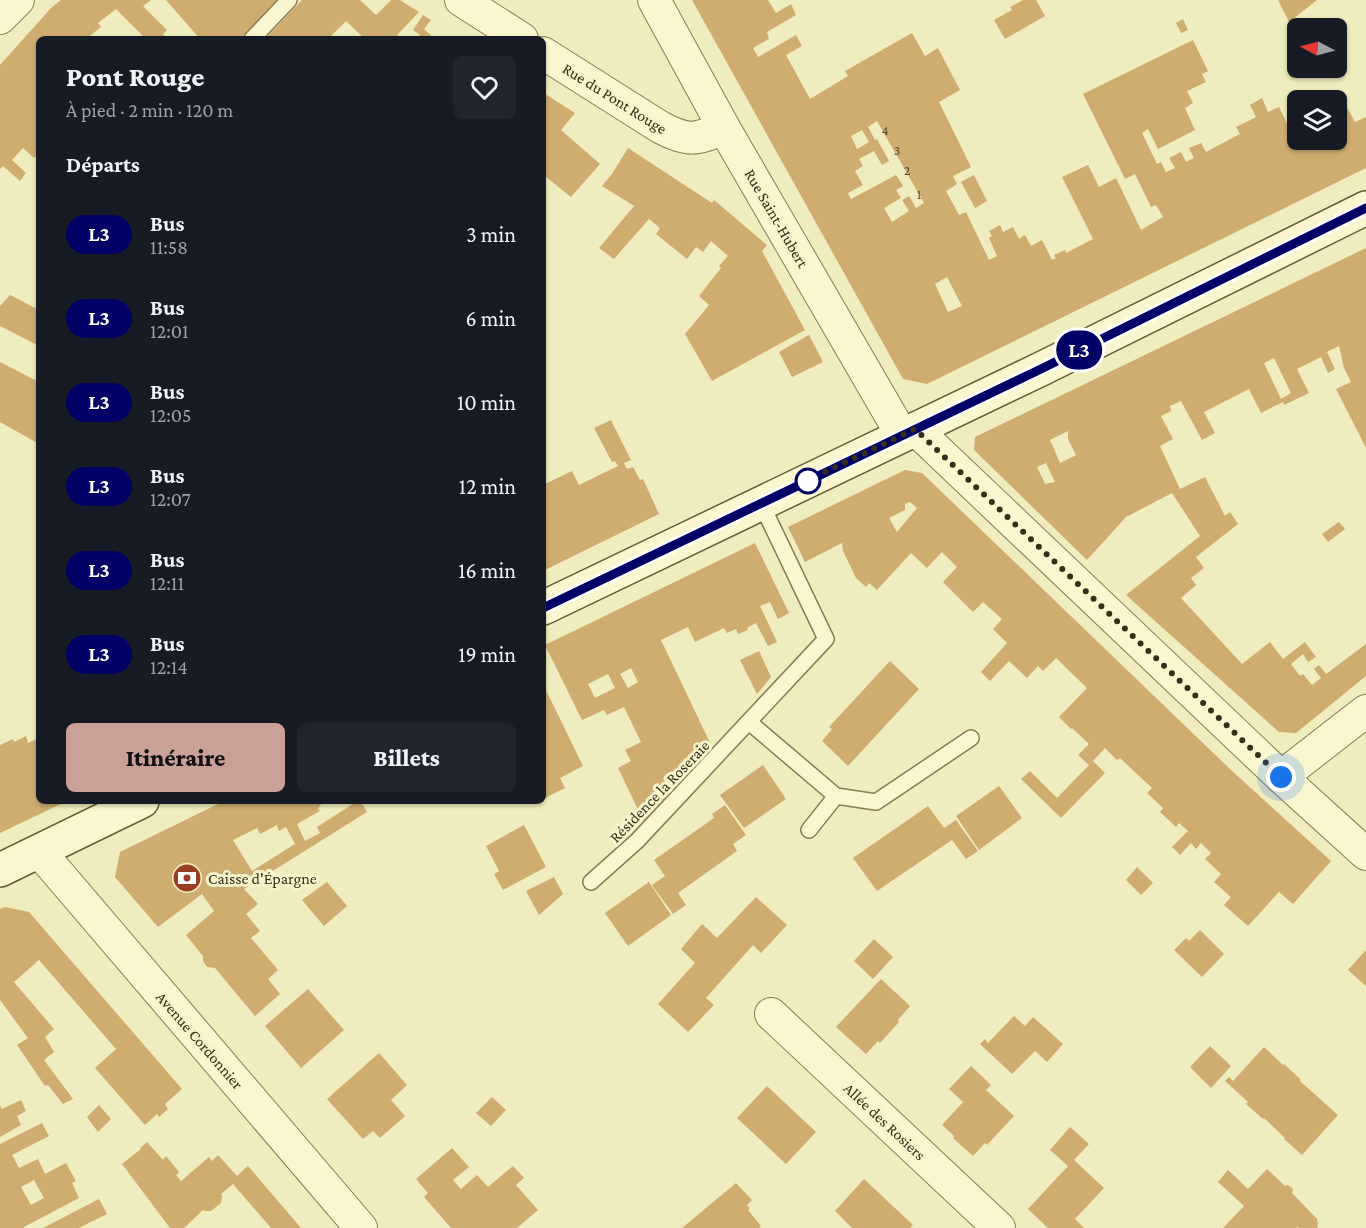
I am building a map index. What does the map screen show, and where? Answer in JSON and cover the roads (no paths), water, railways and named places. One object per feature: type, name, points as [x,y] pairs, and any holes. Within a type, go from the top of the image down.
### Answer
[{"type":"main road","points":[[546,607],[1041,369],[1366,208]]},
{"type":"main road","points":[[0,870],[136,804]]},
{"type":"street","points":[[0,18],[18,0]]},
{"type":"street","points":[[461,0],[517,36]]},
{"type":"street","name":"Rue Saint-Hubert","points":[[654,0],[724,128],[908,432],[1366,854]]},
{"type":"street","name":"Rue du Pont Rouge","points":[[546,55],[671,133],[697,138],[724,128]]},
{"type":"street","points":[[1281,777],[1366,711]]},
{"type":"street","name":"Avenue Cordonnier","points":[[39,851],[361,1228]]},
{"type":"street","name":"Allée des Rosiers","points":[[771,1014],[999,1228]]},
{"type":"lane","points":[[255,36],[289,0]]},
{"type":"lane","name":"Résidence la Roseraie","points":[[591,882],[637,841],[826,639],[761,503]]},
{"type":"lane","points":[[750,722],[836,796],[876,802],[971,738]]},
{"type":"lane","points":[[809,830],[836,796]]},
{"type":"place","name":"Caisse d'Épargne","points":[[187,878]]}]
